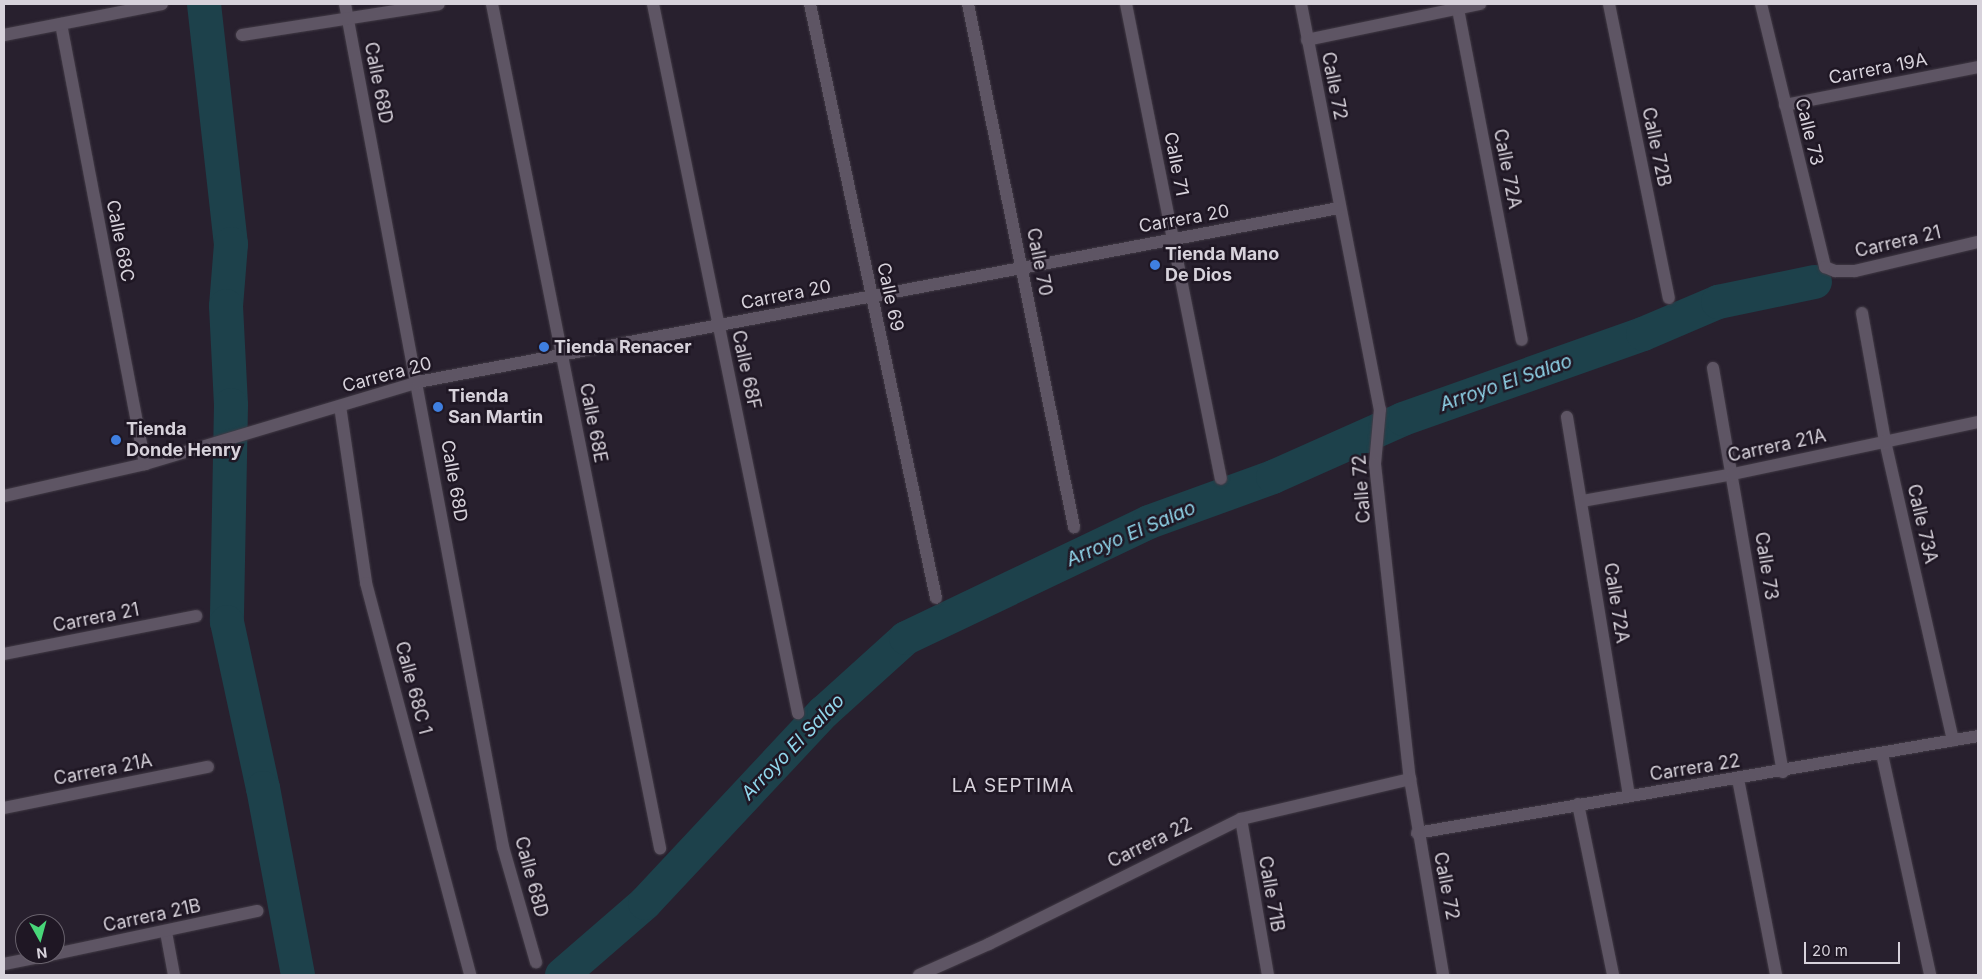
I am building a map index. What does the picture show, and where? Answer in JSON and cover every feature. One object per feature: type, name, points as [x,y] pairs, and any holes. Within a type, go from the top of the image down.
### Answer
[{"type":"street","points":[[4,35],[162,4]]},
{"type":"street","name":"Calle 68D","points":[[345,4],[418,382],[503,847],[536,962]]},
{"type":"street","points":[[242,35],[439,4]]},
{"type":"street","name":"Calle 68E","points":[[492,4],[660,848]]},
{"type":"street","name":"Calle 68F","points":[[653,4],[798,713]]},
{"type":"street","name":"Calle 69","points":[[810,4],[936,598]]},
{"type":"street","name":"Calle 70","points":[[968,4],[1074,528]]},
{"type":"street","name":"Calle 71","points":[[1126,4],[1221,479]]},
{"type":"street","name":"Calle 72","points":[[1301,4],[1339,208],[1380,409],[1375,464],[1410,779],[1417,832],[1444,975]]},
{"type":"street","points":[[1307,40],[1458,6],[1480,4]]},
{"type":"street","name":"Calle 72B","points":[[1609,4],[1669,298]]},
{"type":"street","name":"Calle 73","points":[[1761,4],[1825,267]]},
{"type":"street","name":"Calle 72A","points":[[1458,6],[1522,340]]},
{"type":"street","name":"Calle 68C","points":[[61,24],[145,464]]},
{"type":"street","name":"Carrera 19A","points":[[1785,105],[1978,67]]},
{"type":"street","name":"Carrera 20","points":[[4,496],[145,464],[418,382],[1339,208]]},
{"type":"street","name":"Carrera 21","points":[[1825,267],[1835,272],[1855,271],[1978,242]]},
{"type":"street","name":"Calle 73A","points":[[1862,313],[1885,441],[1953,740]]},
{"type":"street","name":"Calle 73","points":[[1713,368],[1733,474],[1783,772]]},
{"type":"street","name":"Calle 68C 1","points":[[340,406],[366,583],[470,975]]},
{"type":"street","name":"Calle 72A","points":[[1567,416],[1629,796]]},
{"type":"street","name":"Carrera 21A","points":[[1582,501],[1733,474],[1978,422]]},
{"type":"street","name":"Carrera 21","points":[[4,654],[196,616]]},
{"type":"street","name":"Carrera 22","points":[[1417,832],[1578,804],[1783,772],[1978,736]]},
{"type":"street","points":[[1882,754],[1930,975]]},
{"type":"street","name":"Carrera 21A","points":[[4,808],[208,767]]},
{"type":"street","name":"Carrera 22","points":[[919,975],[939,971],[1241,819],[1410,779]]},
{"type":"street","points":[[1738,779],[1776,975]]},
{"type":"street","points":[[1578,804],[1613,975]]},
{"type":"street","name":"Calle 71B","points":[[1241,819],[1268,975]]},
{"type":"street","name":"Carrera 21B","points":[[65,952],[166,932],[256,911]]},
{"type":"street","points":[[166,932],[174,975]]},
{"type":"waterway","points":[[204,4],[231,244],[226,306],[231,405],[227,622],[263,788],[298,975]]},
{"type":"waterway","name":"Arroyo El Salao","points":[[562,975],[645,903],[824,712],[906,638],[1149,522],[1273,477],[1403,419],[1643,334],[1718,302],[1815,282]]},
{"type":"place","name":"Tienda Mano De Dios","points":[[1155,265]]},
{"type":"place","name":"Tienda Renacer","points":[[544,347]]},
{"type":"place","name":"Tienda San Martin","points":[[438,407]]},
{"type":"place","name":"Tienda Donde Henry","points":[[116,440]]},
{"type":"district","name":"LA SEPTIMA","points":[[1013,786]]}]
